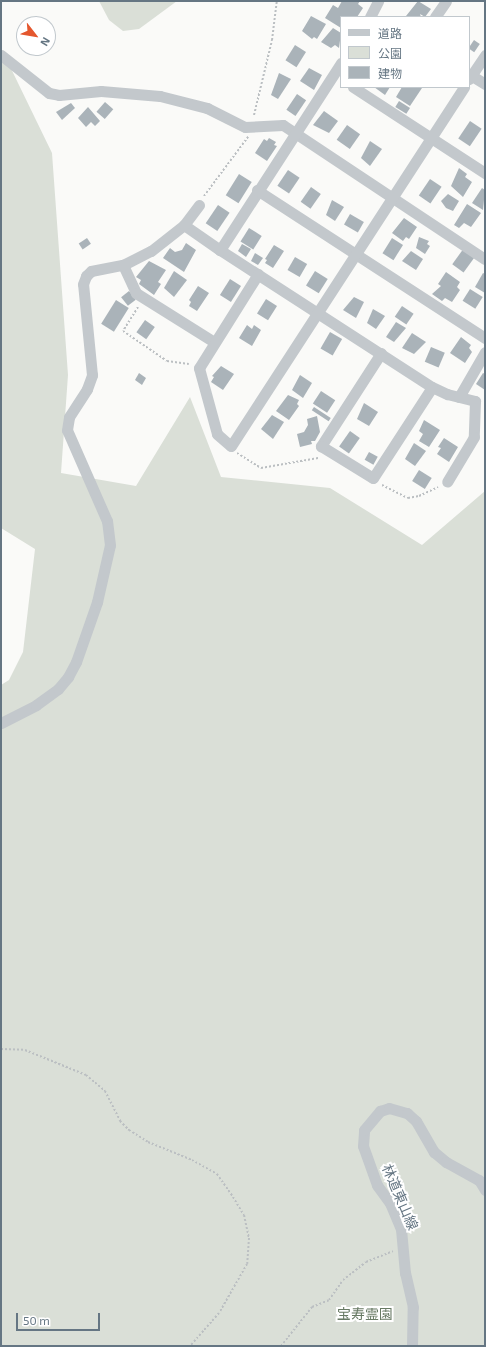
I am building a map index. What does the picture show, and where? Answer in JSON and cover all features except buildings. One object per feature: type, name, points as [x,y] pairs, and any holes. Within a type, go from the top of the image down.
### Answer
[{"type":"street","points":[[375,16],[378,1]]},
{"type":"street","points":[[436,16],[446,1]]},
{"type":"street","points":[[1,55],[49,93],[59,95],[101,91],[160,96],[207,108],[245,127],[282,125],[394,196],[485,259]]},
{"type":"street","points":[[485,55],[470,77],[485,84]]},
{"type":"street","points":[[220,250],[257,190],[295,133],[337,76],[340,66]]},
{"type":"street","points":[[355,88],[485,173]]},
{"type":"street","points":[[258,274],[199,368],[217,434],[232,446],[463,88]]},
{"type":"street","points":[[257,190],[485,338]]},
{"type":"street","points":[[1,723],[36,705],[58,689],[68,677],[97,602],[110,545],[107,521],[70,439],[67,424],[92,375],[83,284],[86,276],[91,271],[123,265],[152,251],[184,225],[199,205]]},
{"type":"street","points":[[184,225],[220,250],[432,387],[459,397],[480,401],[474,438],[447,482]]},
{"type":"street","points":[[123,265],[134,290],[214,342]]},
{"type":"street","points":[[459,397],[485,352]]},
{"type":"street","points":[[380,353],[321,446],[373,478],[432,387]]},
{"type":"street","name":"林道東山線","points":[[412,1346],[414,1307],[405,1273],[401,1229],[390,1203],[377,1185],[363,1146],[364,1130],[380,1111],[389,1108],[407,1112],[416,1121],[434,1152],[446,1162],[479,1180],[485,1190]]},
{"type":"path","points":[[199,205],[246,141],[252,127],[272,40],[277,1]]},
{"type":"path","points":[[144,297],[123,331],[167,361],[186,362],[199,368]]},
{"type":"path","points":[[232,446],[234,451],[261,468],[332,453]]},
{"type":"path","points":[[373,478],[397,495],[408,498],[425,494],[447,482]]},
{"type":"path","points":[[1,1049],[25,1050],[86,1075],[105,1091],[120,1121],[129,1130],[158,1148],[192,1160],[217,1174],[233,1197],[244,1215],[249,1238],[247,1264],[219,1313],[190,1346]]},
{"type":"path","points":[[281,1346],[312,1307],[329,1300],[343,1280],[366,1262],[385,1254],[404,1251]]},
{"type":"green space","points":[[99,1],[177,1],[139,29],[123,31],[109,20]]},
{"type":"green space","name":"宝寿霊園","points":[[1,48],[52,153],[68,375],[61,473],[136,486],[190,397],[221,477],[330,488],[422,545],[485,491],[485,1346],[1,1346],[1,685],[9,680],[23,652],[35,549],[1,528]]}]
